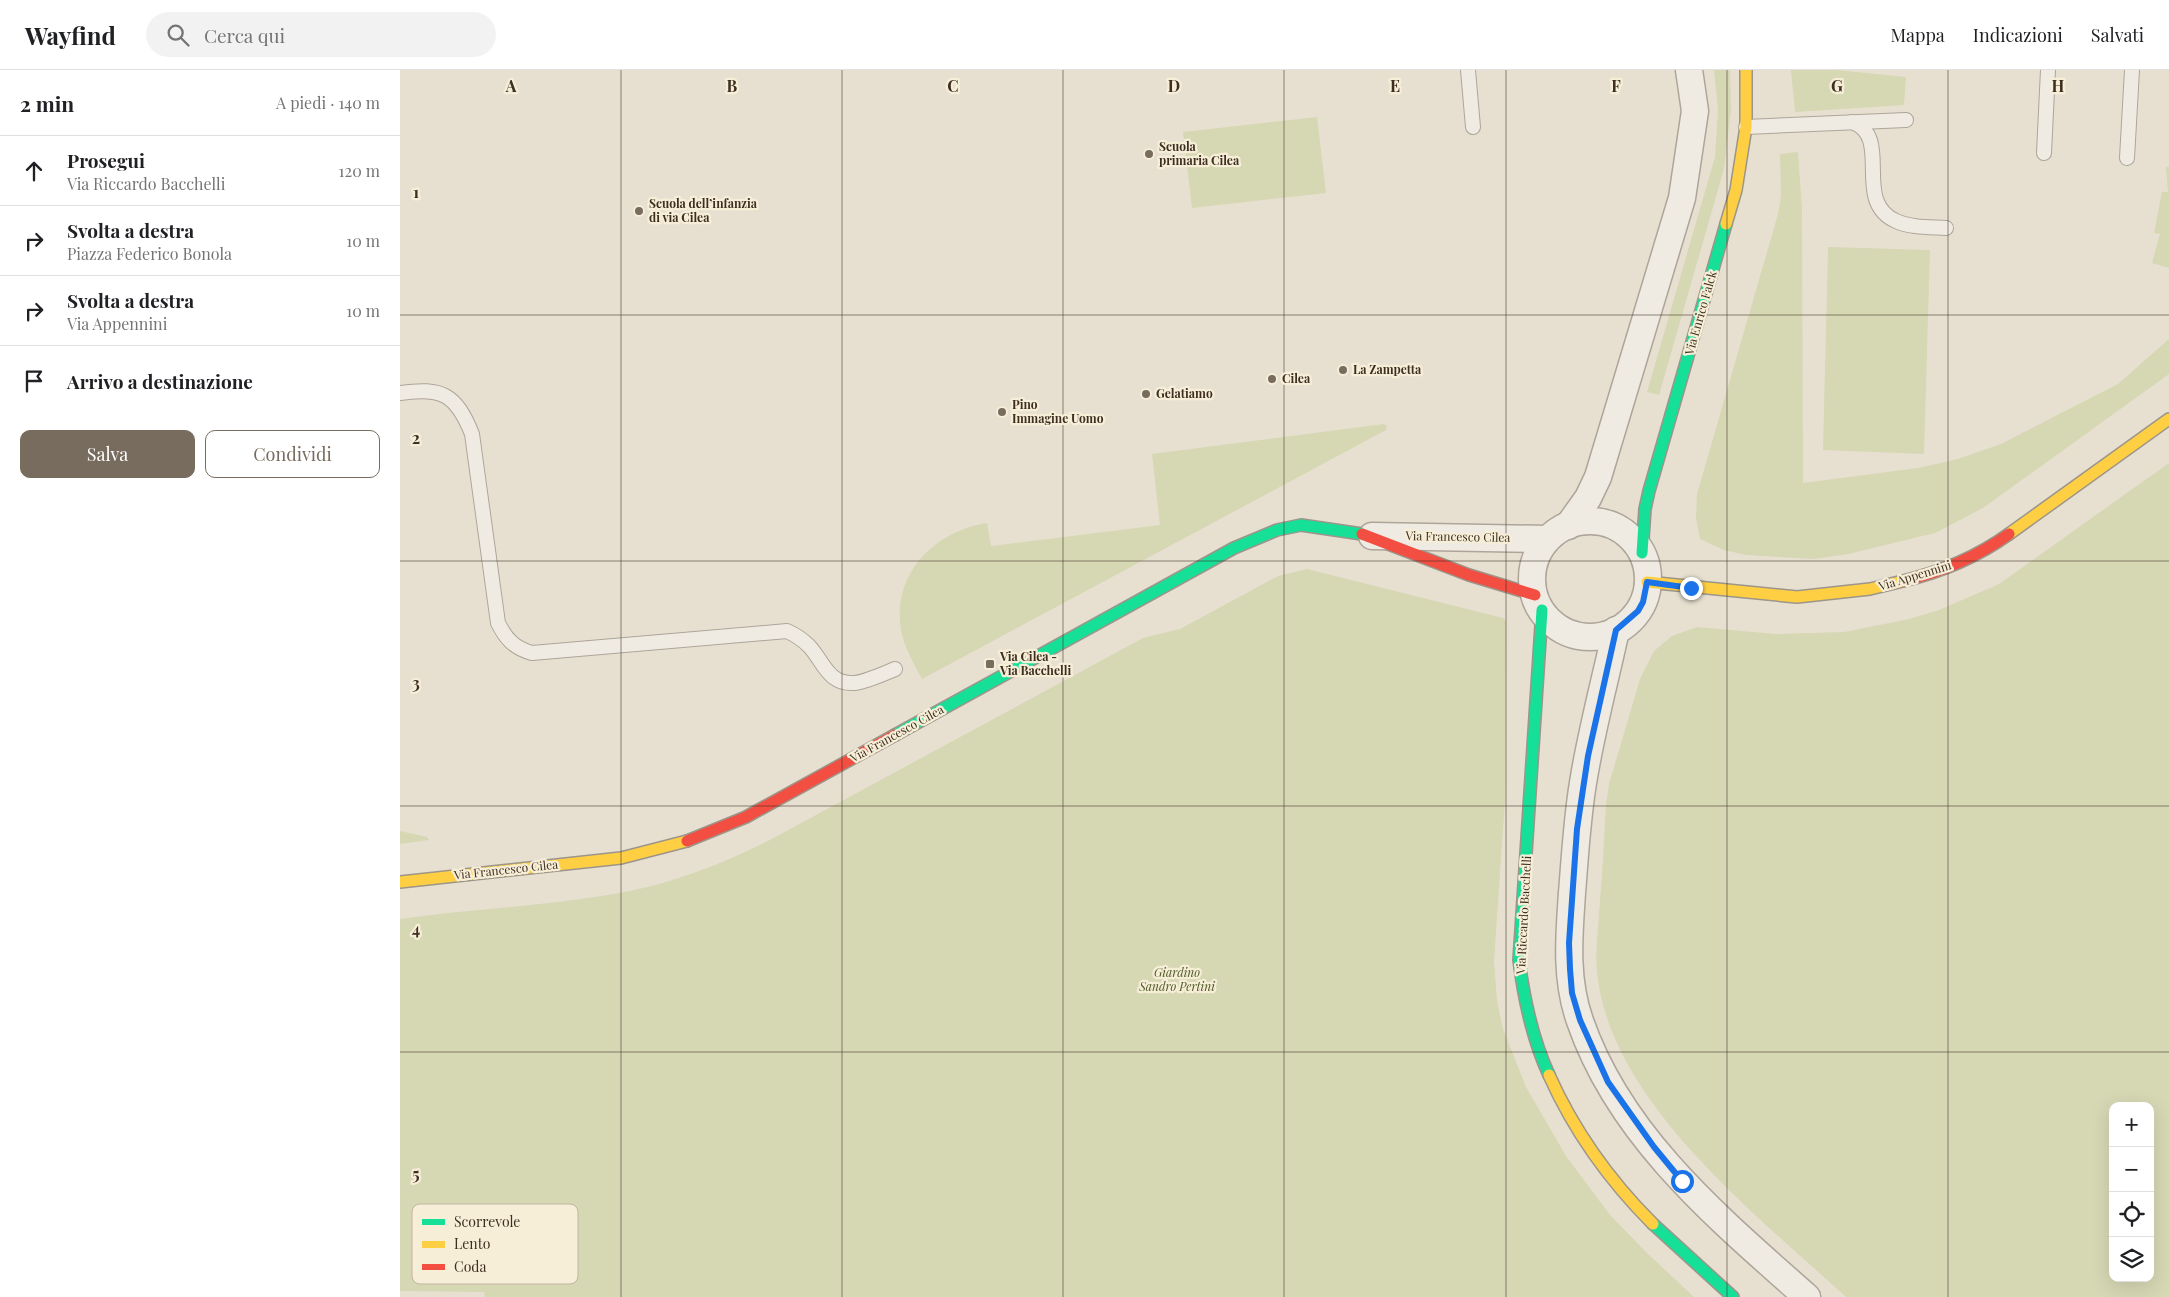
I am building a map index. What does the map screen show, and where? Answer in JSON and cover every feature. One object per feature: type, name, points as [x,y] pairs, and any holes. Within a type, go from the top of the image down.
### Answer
[{"type":"street","points":[[1557,533],[1589,521],[1610,525],[1629,536],[1642,553],[1648,572],[1643,602],[1638,611],[1616,630],[1595,636],[1573,634],[1554,623],[1538,603],[1532,576],[1534,566],[1557,533],[1588,498],[1598,477],[1682,198],[1694,111],[1689,70]]},
{"type":"street","name":"Via Enrico Falck","points":[[1642,553],[1645,509],[1649,491],[1736,190],[1746,127],[1746,70]]},
{"type":"street","name":"Via Appennini","points":[[1647,582],[1770,596],[1797,597],[1870,589],[1921,577],[1948,568],[1992,546],[2169,418]]},
{"type":"street","name":"Via Francesco Cilea","points":[[400,882],[621,858],[684,842],[746,817],[1250,540],[1277,530],[1301,525],[1325,526],[1370,536],[1538,603]]},
{"type":"street","name":"Via Francesco Cilea","points":[[1370,536],[1557,533]]},
{"type":"street","name":"Via Riccardo Bacchelli","points":[[1538,603],[1519,960],[1526,1011],[1547,1072],[1569,1114],[1593,1152],[1642,1213],[1733,1297]]},
{"type":"street","points":[[1616,630],[1588,756],[1577,829],[1569,943],[1572,993],[1580,1020],[1608,1082],[1654,1147],[1682,1181],[1714,1213],[1807,1297]]},
{"type":"lane","points":[[1468,70],[1473,126]]},
{"type":"lane","points":[[2044,153],[2048,70]]},
{"type":"lane","points":[[2127,158],[2132,70]]},
{"type":"lane","points":[[1746,127],[1906,120]]},
{"type":"lane","points":[[1852,122],[1862,127],[1870,140],[1874,196],[1888,216],[1905,224],[1946,228]]},
{"type":"lane","points":[[400,393],[423,390],[440,392],[454,403],[466,418],[472,434],[498,623],[504,636],[517,649],[532,653],[780,631],[799,637],[810,648],[833,679],[844,683],[857,683],[896,669]]},
{"type":"green space","points":[[1714,70],[1730,70],[1731,109],[1724,169],[1659,395],[1647,392],[1715,157],[1718,110]]},
{"type":"green space","points":[[1791,70],[1836,70],[1906,77],[1904,105],[1795,112]]},
{"type":"green space","points":[[1317,117],[1326,193],[1192,208],[1183,132]]},
{"type":"green space","points":[[1798,152],[1802,209],[1803,483],[1918,468],[1958,459],[2001,444],[2118,384],[2169,339],[2169,374],[1983,508],[1935,533],[1848,554],[1814,559],[1746,555],[1724,550],[1700,539],[1696,518],[1697,494],[1778,214],[1781,196],[1780,154]]},
{"type":"green space","points":[[2166,167],[2169,167],[2169,268],[2152,263],[2160,234],[2154,233],[2162,192],[2168,192]]},
{"type":"green space","points":[[1828,247],[1930,250],[1924,454],[1823,450]]},
{"type":"green space","points":[[1384,424],[1387,426],[1386,430],[922,679],[904,643],[901,630],[900,609],[903,590],[921,558],[950,535],[987,523],[991,546],[1160,525],[1152,454]]},
{"type":"green space","points":[[2169,463],[2169,1297],[1846,1297],[1771,1230],[1692,1152],[1657,1109],[1628,1065],[1607,1019],[1596,957],[1606,805],[1609,784],[1640,679],[1654,651],[1672,636],[1697,627],[1776,634],[1844,632],[1909,619],[1939,610],[1999,584]]},
{"type":"green space","name":"Giardino Sandro Pertini","points":[[1307,569],[1503,618],[1506,621],[1505,800],[1494,961],[1497,1001],[1503,1029],[1526,1087],[1566,1156],[1610,1215],[1694,1297],[485,1297],[484,1292],[400,1291],[400,919],[544,904],[630,891],[666,882],[735,857],[768,841],[1143,638],[1180,629],[1278,576]]},
{"type":"green space","points":[[400,831],[427,837],[429,840],[400,844]]},
{"type":"traffic: fast","points":[[1642,553],[1645,509],[1649,491],[1726,224]]},
{"type":"traffic: fast","points":[[895,735],[1234,548],[1277,530],[1301,525],[1362,534]]},
{"type":"traffic: fast","points":[[1542,610],[1519,960],[1523,990],[1530,1019],[1549,1075]]},
{"type":"traffic: fast","points":[[1653,1224],[1733,1297]]},
{"type":"traffic: slow","points":[[1726,224],[1736,190],[1746,127],[1746,70]]},
{"type":"traffic: slow","points":[[2009,534],[2169,419]]},
{"type":"traffic: slow","points":[[1647,582],[1797,597],[1870,589],[1903,581]]},
{"type":"traffic: slow","points":[[400,882],[621,858],[687,841]]},
{"type":"traffic: slow","points":[[1549,1075],[1570,1116],[1594,1154],[1637,1208],[1653,1224]]},
{"type":"traffic: jam","points":[[1362,534],[1469,575],[1535,595]]},
{"type":"traffic: jam","points":[[1903,581],[1958,563],[1984,550],[2009,534]]},
{"type":"traffic: jam","points":[[687,841],[746,817],[895,735]]},
{"type":"place","name":"Scuola primaria Cilea","points":[[1149,154]]},
{"type":"place","name":"Scuola dell’infanzia di via Cilea","points":[[639,211]]},
{"type":"place","name":"La Zampetta","points":[[1343,370]]},
{"type":"place","name":"Cilea","points":[[1272,379]]},
{"type":"place","name":"Gelatiamo","points":[[1146,394]]},
{"type":"place","name":"Pino Immagine Uomo","points":[[1002,412]]},
{"type":"place","name":"Via Cilea - Via Bacchelli","points":[[990,664]]},
{"type":"route","points":[[1682,1181],[1628,1112],[1608,1082],[1591,1048],[1572,993],[1569,943],[1577,829],[1583,782],[1616,630],[1638,611],[1643,602],[1647,582],[1691,588]]}]
